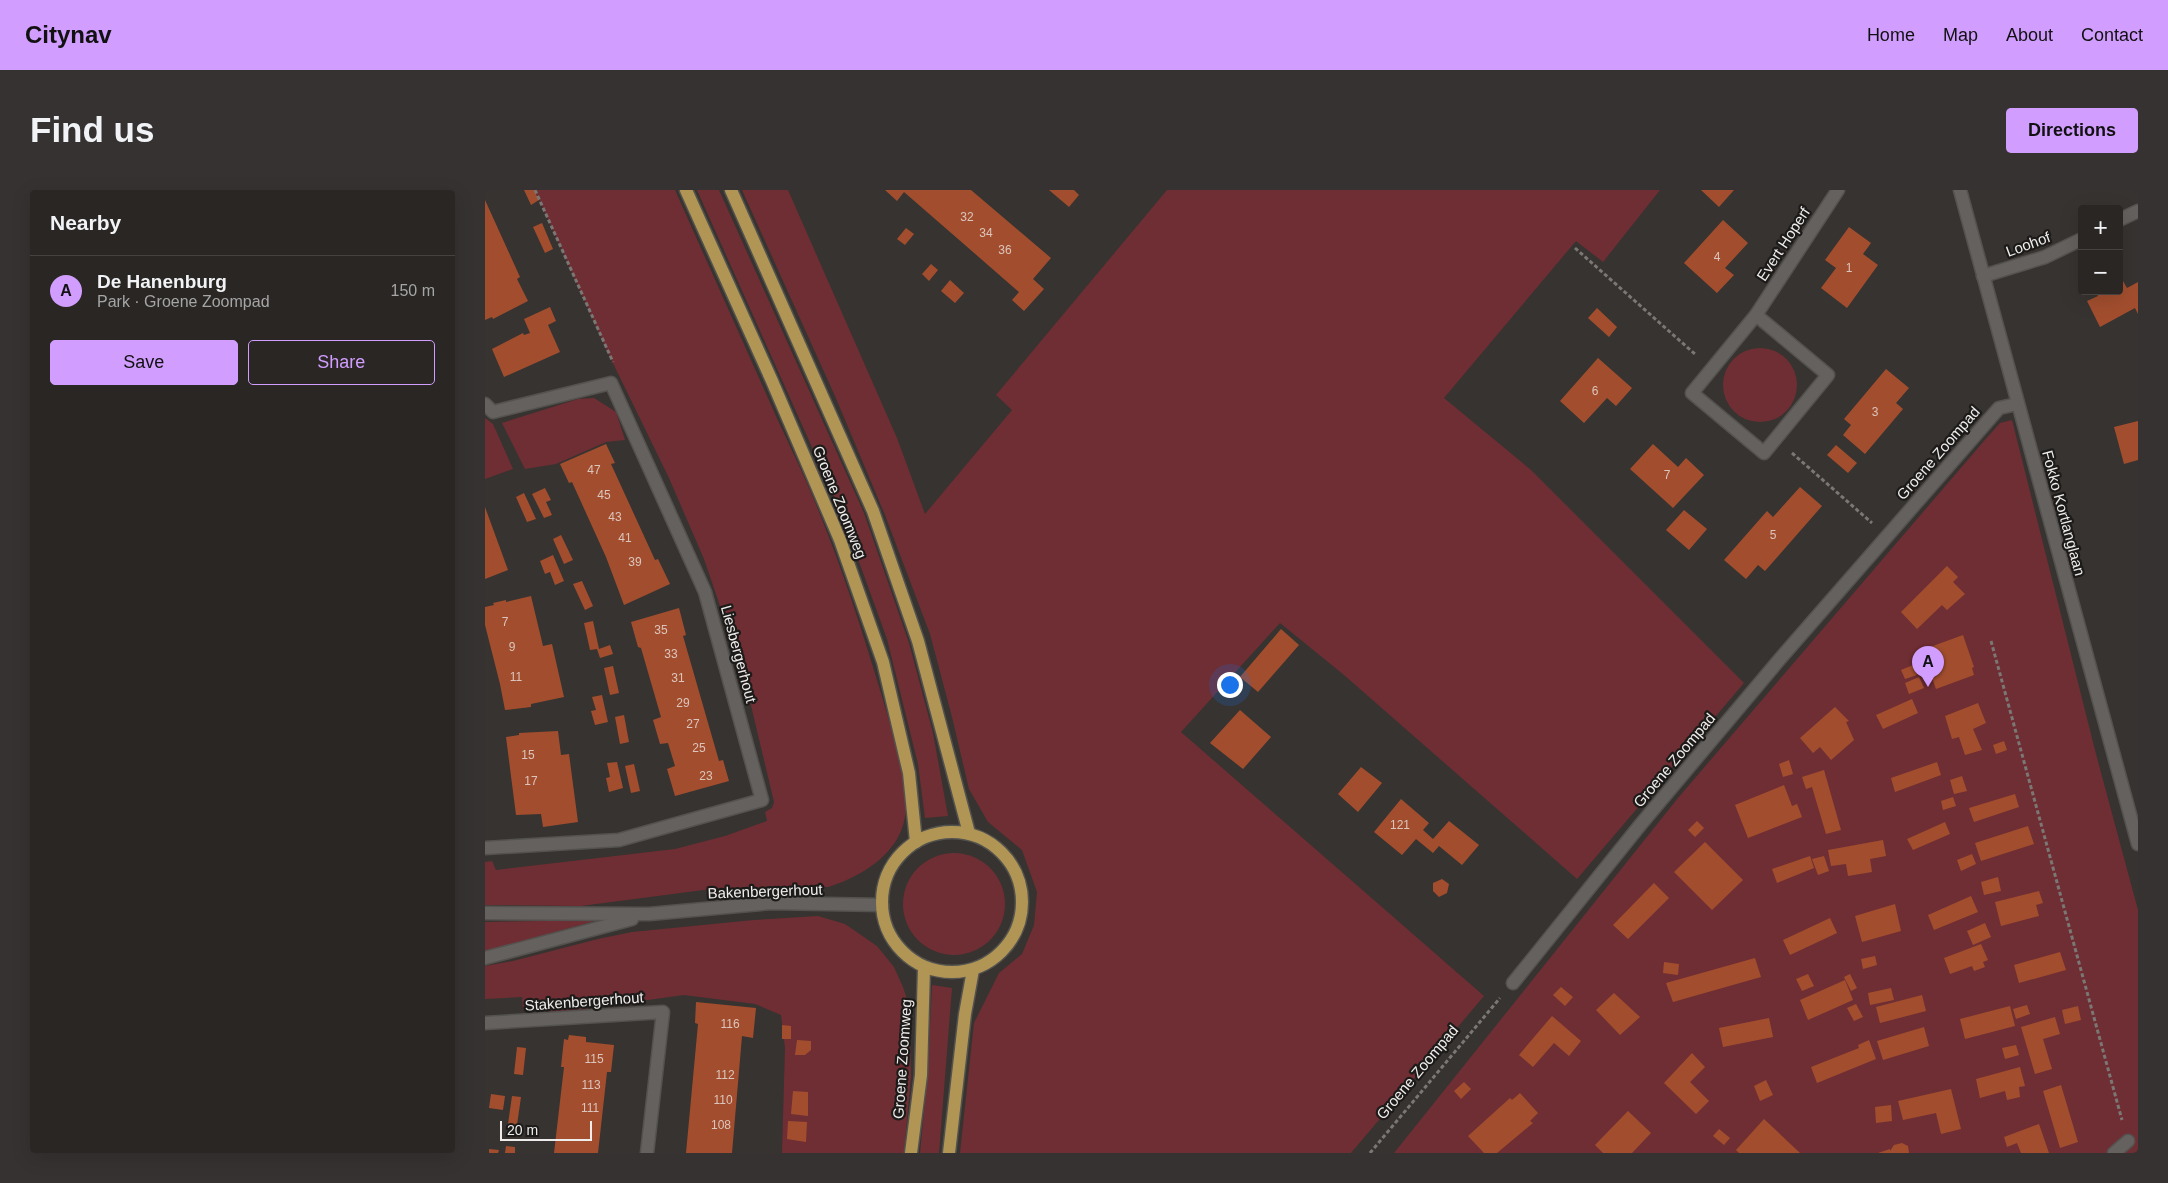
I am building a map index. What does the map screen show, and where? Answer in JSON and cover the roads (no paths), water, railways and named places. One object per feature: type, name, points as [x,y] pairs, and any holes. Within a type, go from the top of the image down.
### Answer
[{"type":"main road","name":"Groene Zoomweg","points":[[686,190],[772,381],[840,540],[883,662],[909,773],[916,842]]},
{"type":"main road","name":"Groene Zoomweg","points":[[731,190],[873,511],[918,641],[969,833]]},
{"type":"main road","points":[[941,832],[969,833],[993,844],[1011,863],[1021,887],[1022,913],[1013,938],[996,958],[973,970],[948,973],[924,968],[902,952],[887,930],[882,905],[885,880],[897,858],[916,842],[941,832]]},
{"type":"main road","name":"Groene Zoomweg","points":[[911,1153],[921,1075],[924,968]]},
{"type":"main road","points":[[949,1153],[965,1014],[973,970]]},
{"type":"street","name":"Evert Hoperf","points":[[1756,315],[1828,375],[1764,453],[1692,393],[1756,315],[1838,190]]},
{"type":"street","name":"Fokko Kortlanglaan","points":[[1960,190],[2138,844]]},
{"type":"street","points":[[2123,218],[2138,211]]},
{"type":"street","name":"Loohof","points":[[1983,276],[2045,257],[2078,241]]},
{"type":"street","name":"Liesbergerhout","points":[[485,404],[493,412],[611,383],[705,592],[762,800],[619,840],[485,848]]},
{"type":"street","name":"Groene Zoompad","points":[[1513,983],[1647,816],[1779,660],[1999,408],[2017,404]]},
{"type":"street","name":"Bakenbergerhout","points":[[485,913],[649,914],[771,903],[882,905]]},
{"type":"street","name":"Bakenbergerhout","points":[[485,958],[649,914]]},
{"type":"street","name":"Stakenbergerhout","points":[[485,1024],[663,1012],[647,1153]]},
{"type":"street","points":[[2114,1153],[2128,1142]]},
{"type":"place","name":"De Hanenburg","points":[[1928,687]]}]
